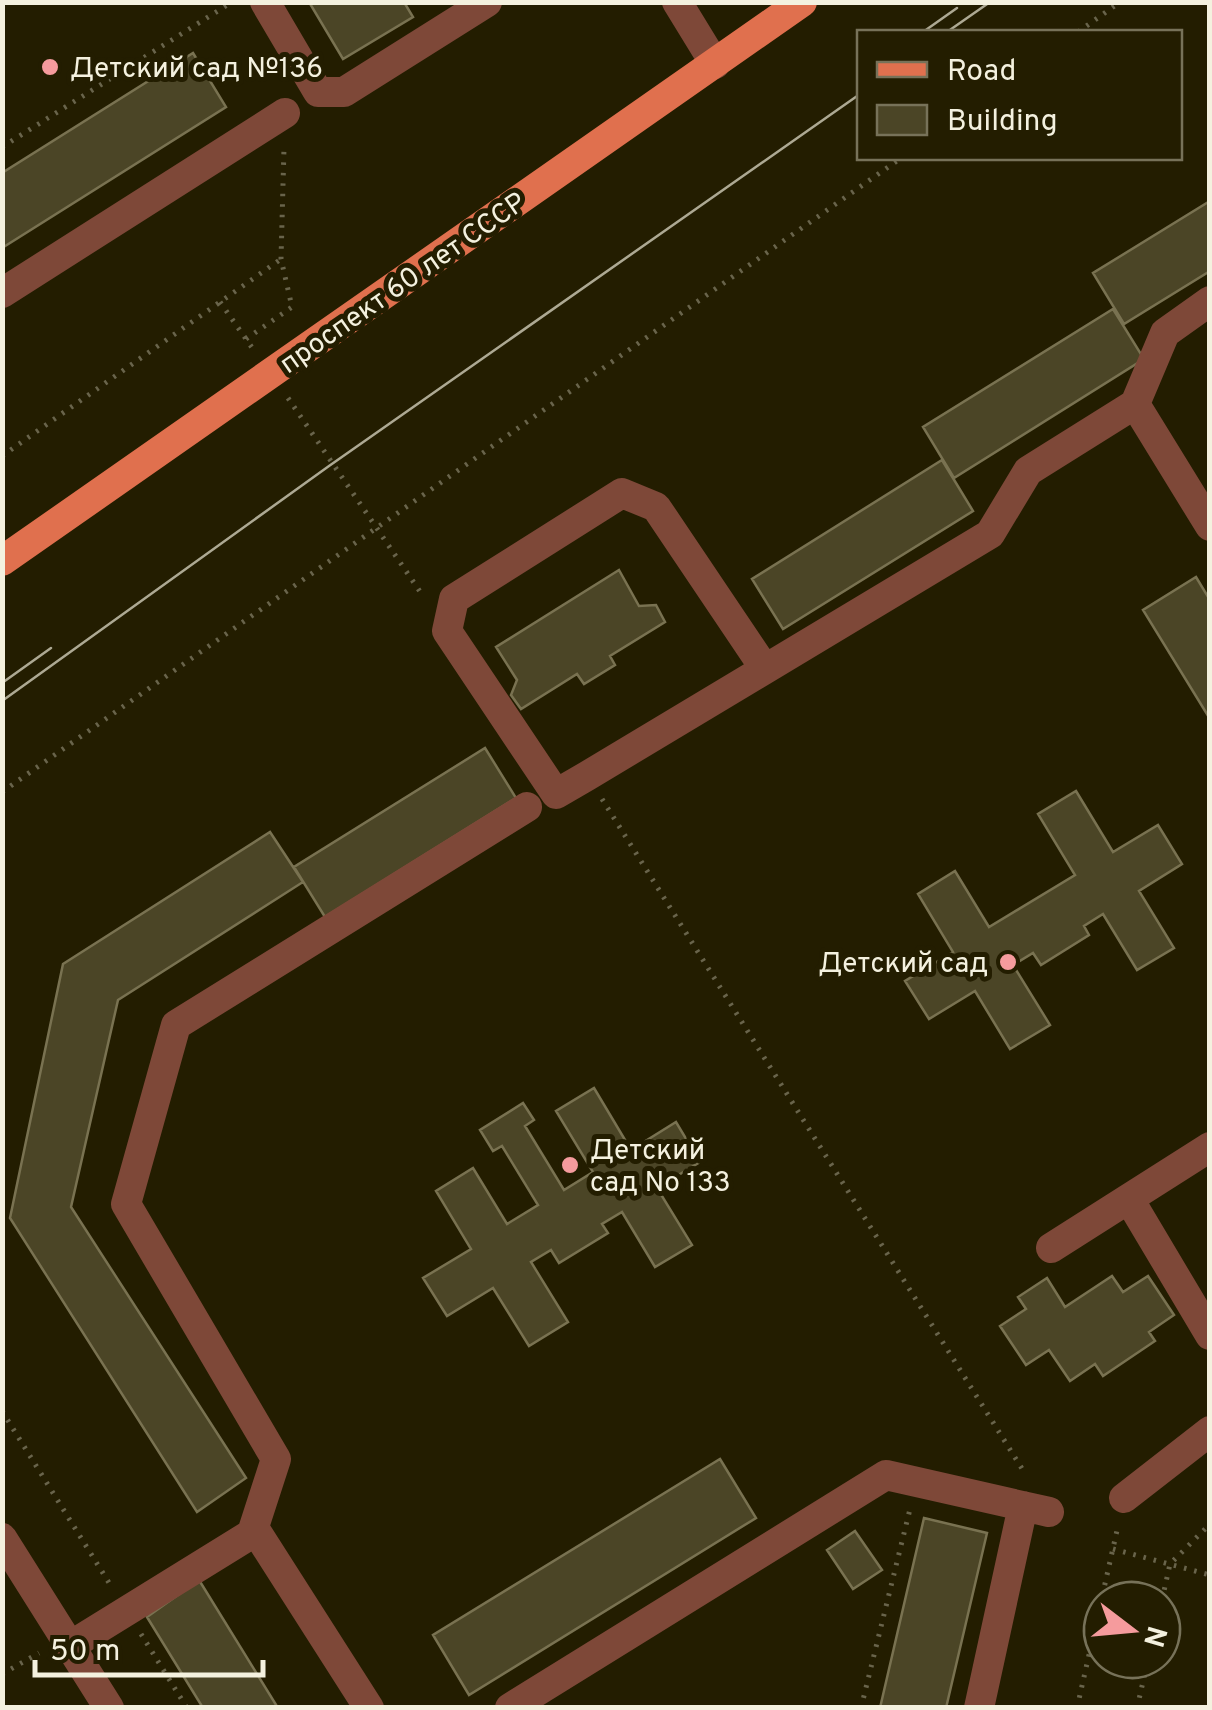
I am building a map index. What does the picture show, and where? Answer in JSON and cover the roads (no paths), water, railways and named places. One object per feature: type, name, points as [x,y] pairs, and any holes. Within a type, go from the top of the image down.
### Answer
[{"type":"main road","name":"проспект 60 лет СССР","points":[[2,561],[802,2]]},
{"type":"street","points":[[265,2],[304,101]]},
{"type":"street","points":[[2,294],[304,101],[344,92],[487,2]]},
{"type":"street","points":[[677,2],[715,64]]},
{"type":"street","points":[[765,669],[656,507],[622,493],[454,599],[448,631],[556,794],[587,776],[990,534],[1028,472],[1134,404],[1164,333],[1210,301]]},
{"type":"street","points":[[1134,404],[1210,526]]},
{"type":"street","points":[[252,1534],[276,1459],[126,1204],[176,1025],[527,806]]},
{"type":"street","points":[[1051,1248],[1210,1146]]},
{"type":"street","points":[[1130,1199],[1210,1335]]},
{"type":"street","points":[[1124,1498],[1210,1432]]},
{"type":"street","points":[[510,1708],[886,1474],[1036,1509],[979,1708]]},
{"type":"street","points":[[70,1646],[256,1531],[370,1708]]},
{"type":"street","points":[[2,1538],[109,1708]]},
{"type":"tram line","points":[[950,30],[990,2]]},
{"type":"tram line","points":[[926,30],[957,8]]},
{"type":"tram line","points":[[2,701],[857,96]]},
{"type":"tram line","points":[[2,683],[51,648]]},
{"type":"place","name":"Детский сад №136","points":[[50,67]]},
{"type":"place","name":"Детский сад","points":[[1008,962]]},
{"type":"place","name":"Детский сад No 133","points":[[570,1165]]}]
